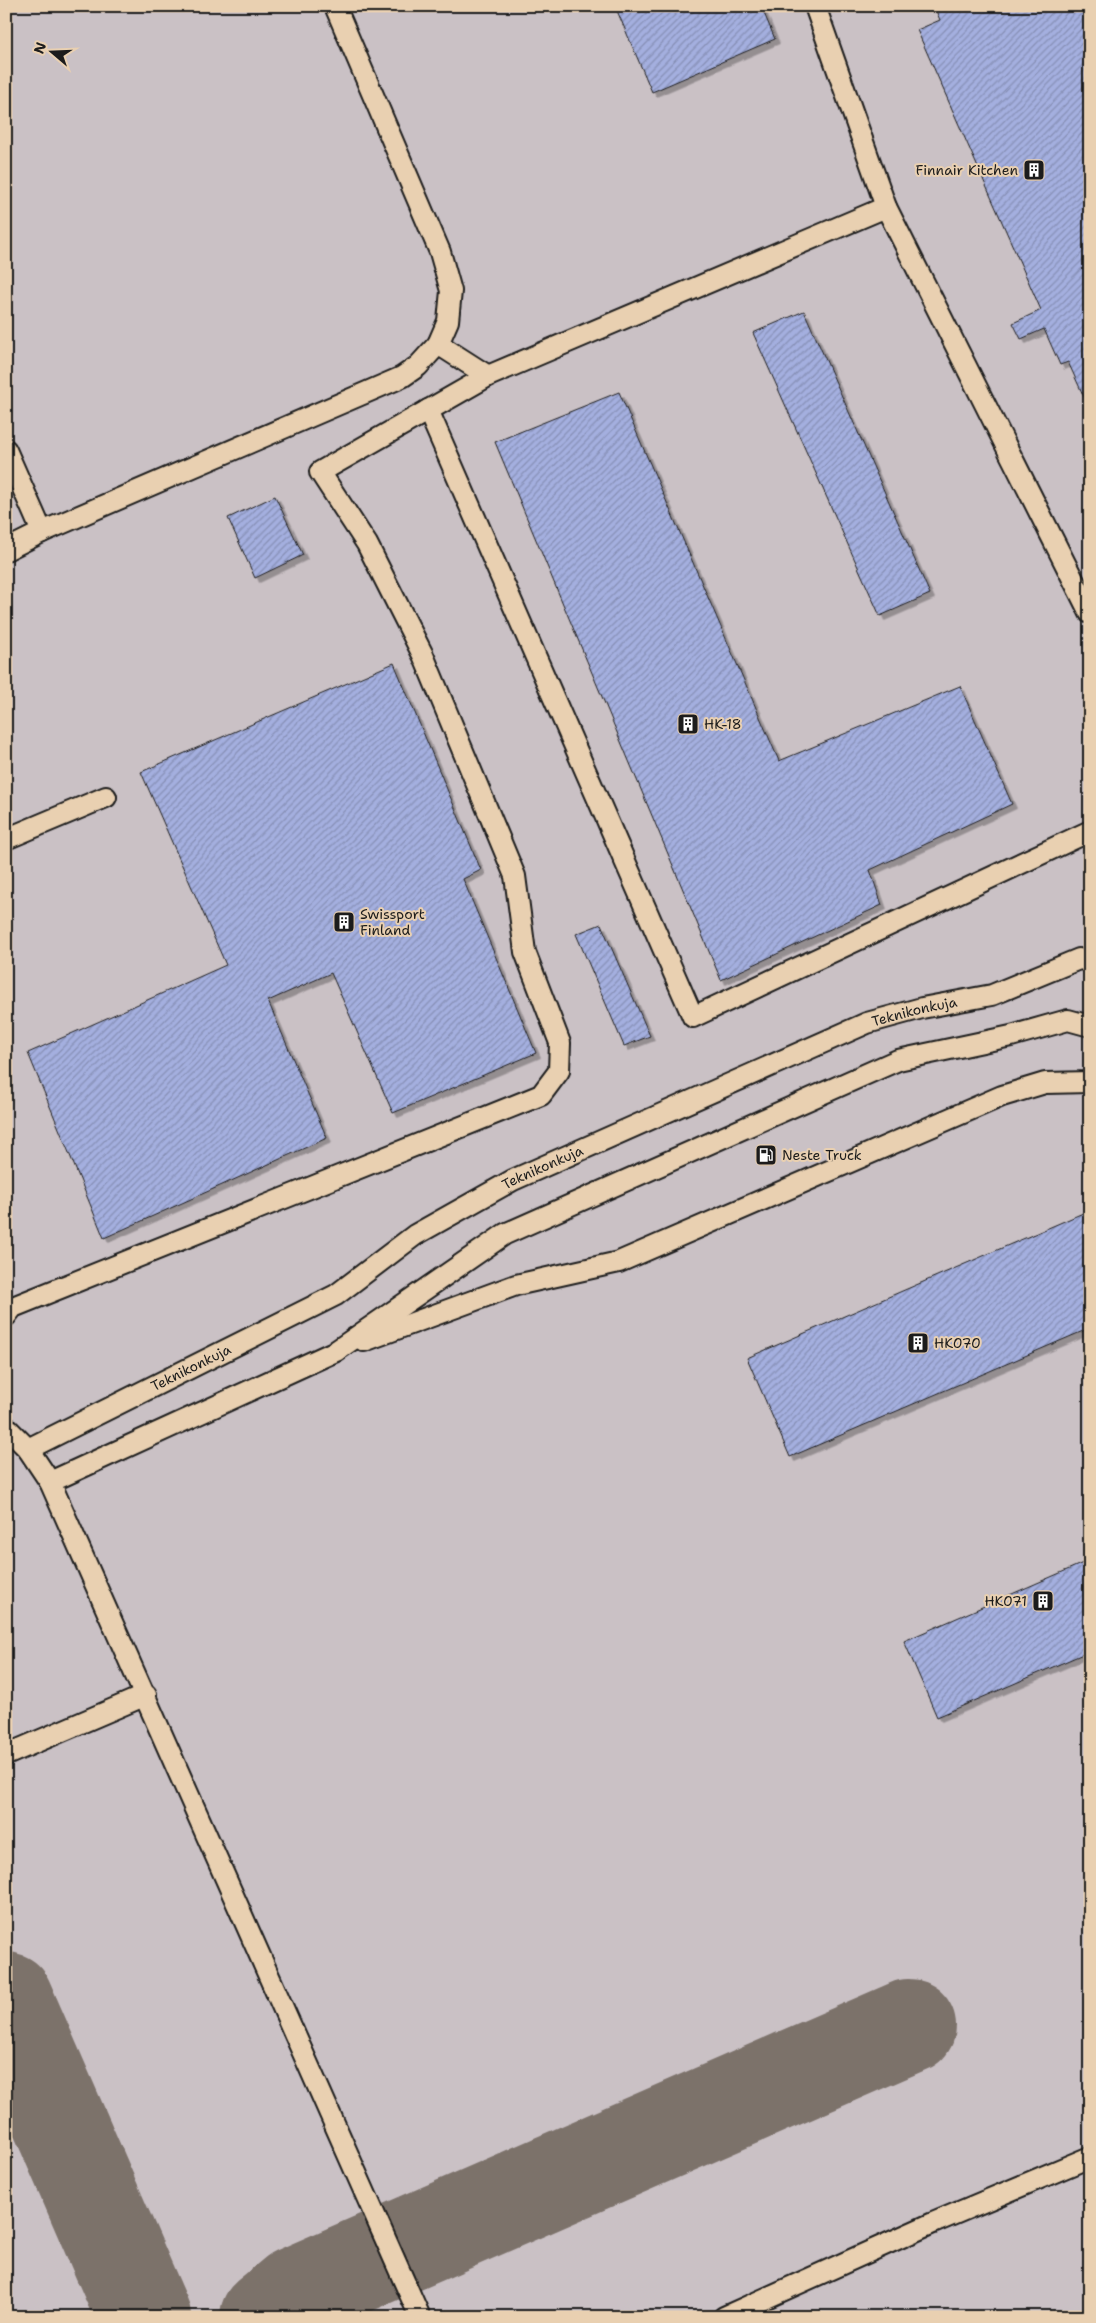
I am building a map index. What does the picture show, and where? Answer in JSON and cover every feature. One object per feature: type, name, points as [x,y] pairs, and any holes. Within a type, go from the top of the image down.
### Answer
[{"type":"lane","points":[[6,550],[42,532],[402,377],[418,366],[438,344],[448,321],[451,292],[440,252],[335,6]]},
{"type":"lane","points":[[815,6],[886,207],[1090,613]]},
{"type":"lane","points":[[6,1316],[13,1306],[541,1095],[559,1070],[560,1043],[525,952],[515,876],[423,655],[367,544],[320,472],[488,376],[886,207]]},
{"type":"lane","points":[[438,344],[488,376]]},
{"type":"lane","points":[[428,410],[693,1016],[1090,832]]},
{"type":"lane","points":[[6,450],[42,532]]},
{"type":"lane","points":[[6,839],[106,797]]},
{"type":"lane","name":"Teknikonkuja","points":[[28,1449],[336,1295],[416,1235],[513,1180],[866,1023],[922,1008],[992,995],[1079,960],[1090,961]]},
{"type":"lane","points":[[336,1351],[505,1234],[898,1060],[1011,1036],[1068,1020],[1090,1026]]},
{"type":"lane","points":[[50,1482],[336,1351],[516,1285],[619,1262],[1002,1096],[1046,1083],[1090,1082]]},
{"type":"lane","points":[[6,1427],[28,1449],[50,1482],[420,2317]]},
{"type":"lane","points":[[6,1755],[146,1696]]},
{"type":"lane","points":[[724,2317],[933,2223],[1090,2157]]},
{"type":"shaded area","points":[[6,6],[1090,6],[1090,2317],[6,2317]]},
{"type":"building","points":[[615,6],[761,6],[775,39],[652,92]]},
{"type":"building","name":"Finnair Kitchen","points":[[934,6],[1090,6],[1090,410],[1068,362],[1060,365],[1044,329],[1021,339],[1013,323],[1041,310],[917,30],[940,20]]},
{"type":"building","points":[[804,311],[930,594],[880,616],[753,333]]},
{"type":"building","name":"HK-18","points":[[619,392],[779,761],[960,686],[1012,804],[870,870],[882,905],[721,980],[495,442]]},
{"type":"building","points":[[275,496],[303,555],[255,578],[228,518]]},
{"type":"building","name":"Swissport Finland","points":[[394,663],[481,870],[463,879],[536,1053],[393,1113],[331,973],[268,1001],[327,1138],[104,1238],[28,1053],[226,965],[141,772]]},
{"type":"building","points":[[601,924],[650,1036],[624,1046],[576,934]]},
{"type":"building","name":"HK070","points":[[1090,1210],[1090,1328],[790,1457],[747,1358]]},
{"type":"building","name":"HK071","points":[[1090,1560],[1090,1651],[937,1717],[904,1641]]},
{"type":"taxiway","points":[[6,1999],[144,2317]]},
{"type":"taxiway","points":[[267,2317],[296,2293],[909,2026]]},
{"type":"place","name":"Finnair Kitchen","points":[[1034,170]]},
{"type":"place","name":"HK-18","points":[[688,724]]},
{"type":"place","name":"Swissport Finland","points":[[344,922]]},
{"type":"place","name":"Neste Truck","points":[[766,1155]]},
{"type":"place","name":"HK070","points":[[918,1343]]},
{"type":"place","name":"HK071","points":[[1043,1601]]}]
